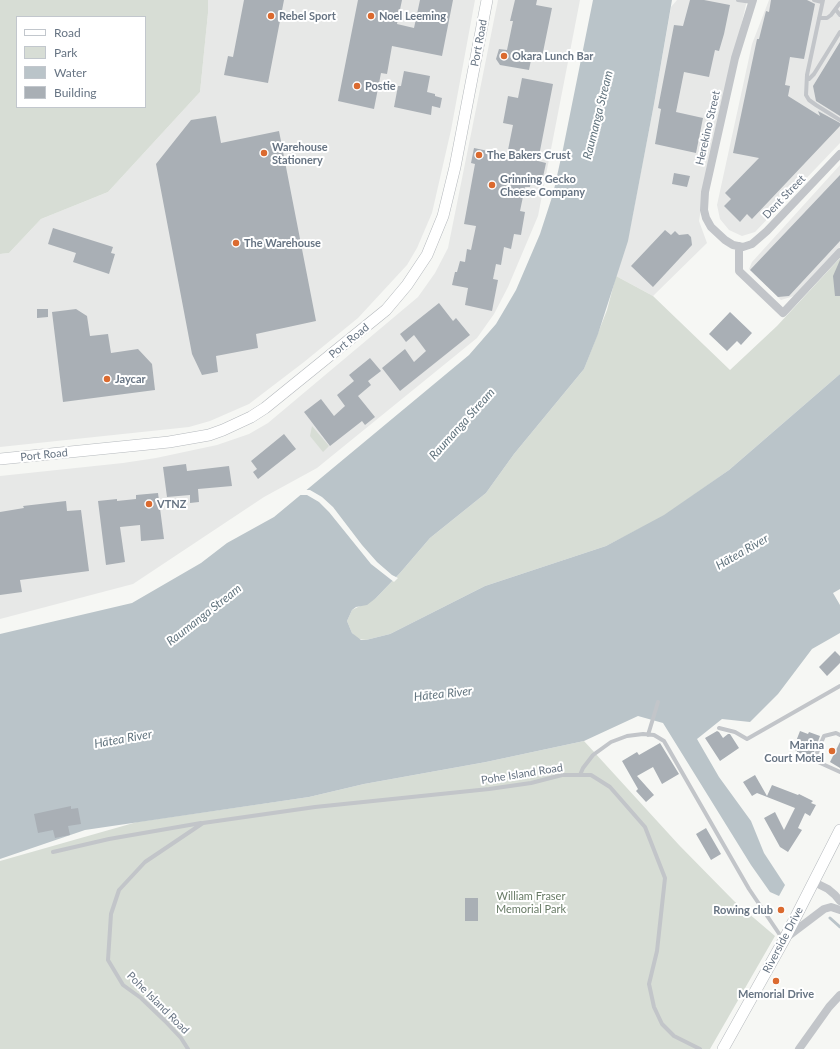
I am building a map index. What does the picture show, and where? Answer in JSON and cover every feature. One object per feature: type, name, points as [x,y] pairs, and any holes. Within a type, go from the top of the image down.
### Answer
[{"type":"main road","name":"Port Road","points":[[0,460],[169,442],[209,435],[223,430],[251,417],[265,408],[386,310],[407,285],[427,255],[443,216],[455,167],[487,0]]},
{"type":"main road","name":"Riverside Drive","points":[[723,1049],[784,939],[840,830]]},
{"type":"street","name":"Herekino Street","points":[[739,246],[733,245],[725,240],[711,227],[706,218],[704,201],[735,58],[752,1]]},
{"type":"street","name":"Dent Street","points":[[739,246],[747,246],[759,239],[840,154]]},
{"type":"street","points":[[739,246],[739,271],[783,313],[840,252]]},
{"type":"street","points":[[814,882],[828,889],[836,895],[840,901]]},
{"type":"street","points":[[784,939],[824,909],[831,907],[840,910]]},
{"type":"street","points":[[799,1049],[829,1007],[840,995]]},
{"type":"lane","points":[[738,0],[752,1]]},
{"type":"lane","points":[[814,0],[823,1],[807,75],[806,95],[809,100],[840,120]]},
{"type":"lane","points":[[819,18],[827,18],[836,10],[840,3]]},
{"type":"lane","points":[[836,10],[840,15]]},
{"type":"lane","points":[[807,79],[810,79],[814,74],[840,32]]},
{"type":"lane","points":[[719,728],[735,732],[747,739],[840,686]]},
{"type":"lane","points":[[648,735],[658,702]]},
{"type":"lane","points":[[840,735],[836,733],[824,736],[816,755],[818,762],[840,772]]},
{"type":"lane","points":[[580,775],[583,768],[593,755],[611,742],[627,736],[643,734],[654,736],[664,741],[749,889],[784,939]]},
{"type":"lane","name":"Pohe Island Road","points":[[53,852],[109,839],[203,823],[315,807],[517,785],[562,775],[592,775],[610,787],[645,827],[665,878],[657,951],[649,984],[654,1007],[662,1024],[674,1036],[700,1049]]},
{"type":"lane","name":"Pohe Island Road","points":[[188,1049],[181,1038],[165,1021],[124,984],[108,960],[111,914],[119,890],[145,862],[203,823]]},
{"type":"shaded area","points":[[208,0],[475,0],[451,130],[432,213],[417,248],[407,265],[358,318],[249,404],[210,421],[189,427],[0,447],[0,254],[9,253],[41,219],[108,192],[200,92]]},
{"type":"shaded area","points":[[498,0],[580,0],[538,216],[508,287],[494,314],[477,338],[317,468],[264,497],[133,584],[0,619],[0,476],[156,458],[217,445],[249,434],[268,423],[418,297],[435,273],[448,248]]},
{"type":"shaded area","points":[[677,0],[747,0],[705,184],[699,221],[707,243],[653,296],[616,276],[630,229],[671,7]]},
{"type":"shaded area","points":[[769,0],[840,0],[840,143],[755,232],[742,236],[729,230],[720,219],[717,205],[752,44]]},
{"type":"shaded area","points":[[840,165],[840,247],[794,296],[781,300],[749,269],[752,262]]},
{"type":"green space","points":[[0,0],[208,0],[200,92],[108,192],[41,219],[9,253],[0,254]]},
{"type":"green space","points":[[840,258],[840,374],[729,470],[664,516],[606,546],[485,586],[390,634],[366,640],[358,639],[352,633],[347,621],[352,610],[376,598],[430,538],[486,493],[514,454],[584,369],[607,310],[616,276],[653,296],[730,370],[777,326]]},
{"type":"green space","points":[[312,426],[329,446],[323,452],[310,436]]},
{"type":"green space","name":"William Fraser Memorial Park","points":[[584,741],[679,845],[734,901],[775,936],[710,1049],[0,1049],[0,861],[137,822],[309,797],[364,784],[486,762]]},
{"type":"water","points":[[593,0],[672,0],[628,241],[598,334],[584,369],[514,454],[486,493],[430,538],[376,598],[367,605],[356,607],[352,610],[347,621],[352,633],[361,640],[390,634],[485,586],[606,546],[664,515],[729,470],[840,374],[840,589],[833,593],[840,605],[840,633],[812,649],[778,694],[750,722],[722,719],[697,739],[719,777],[751,821],[764,853],[785,885],[779,896],[770,892],[751,865],[663,723],[638,716],[584,741],[486,762],[364,784],[309,797],[85,830],[0,859],[0,634],[132,603],[201,563],[227,543],[274,517],[469,355],[496,324],[516,290],[540,234],[553,194]]},
{"type":"pier","points":[[304,490],[310,490],[322,497],[333,507],[377,562],[392,575],[398,578],[394,582],[371,564],[329,512],[319,502],[307,495],[298,495]]},
{"type":"building","points":[[244,0],[284,0],[268,83],[224,75],[228,56],[233,57]]},
{"type":"building","points":[[358,0],[402,0],[397,24],[414,28],[420,0],[453,0],[442,56],[392,46],[387,74],[381,73],[374,109],[338,101]]},
{"type":"building","points":[[515,0],[537,0],[536,5],[552,8],[542,57],[532,55],[529,70],[500,65],[496,59],[499,49],[507,50],[513,21],[510,21]]},
{"type":"building","points":[[690,0],[704,0],[730,5],[724,34],[719,51],[715,50],[709,77],[684,72],[676,112],[703,118],[696,153],[655,144],[661,109],[658,108],[674,25],[683,26]]},
{"type":"building","points":[[771,0],[807,0],[815,4],[804,59],[790,57],[785,85],[790,86],[788,96],[820,116],[818,111],[840,123],[840,126],[752,219],[747,214],[740,222],[724,206],[731,199],[725,193],[759,158],[733,153],[757,39],[759,39],[766,11],[769,12]]},
{"type":"building","points":[[840,42],[840,116],[816,101],[813,86]]},
{"type":"building","points":[[404,71],[430,76],[427,92],[442,98],[440,108],[432,106],[431,115],[394,107],[398,86],[401,86]]},
{"type":"building","points":[[522,78],[553,84],[538,161],[546,163],[543,177],[532,175],[530,187],[525,187],[520,211],[525,212],[521,235],[514,234],[511,249],[504,247],[501,265],[496,264],[493,279],[498,280],[492,311],[465,305],[468,288],[452,285],[455,272],[457,272],[460,261],[465,262],[467,249],[471,250],[476,226],[464,224],[475,164],[471,163],[474,148],[507,155],[513,125],[503,123],[508,96],[518,98]]},
{"type":"building","name":"The Warehouse","points":[[216,116],[221,143],[279,131],[316,321],[256,334],[258,348],[216,356],[218,372],[202,375],[192,354],[156,164],[191,120]]},
{"type":"building","points":[[674,173],[690,176],[687,187],[672,184]]},
{"type":"building","points":[[840,175],[840,241],[789,296],[778,297],[750,270]]},
{"type":"building","points":[[53,228],[113,247],[111,253],[115,254],[109,274],[73,262],[76,253],[48,244]]},
{"type":"building","points":[[665,230],[671,235],[675,231],[679,235],[688,234],[691,237],[692,245],[653,287],[631,266]]},
{"type":"building","points":[[840,260],[840,296],[835,296],[833,276]]},
{"type":"building","points":[[439,303],[453,321],[456,318],[470,335],[400,391],[382,368],[405,349],[414,362],[426,351],[414,335],[406,342],[400,334]]},
{"type":"building","points":[[37,309],[48,309],[48,317],[37,318]]},
{"type":"building","points":[[76,309],[87,316],[90,336],[108,334],[111,353],[138,349],[152,364],[155,390],[63,402],[52,312]]},
{"type":"building","points":[[730,312],[752,333],[741,345],[737,341],[727,351],[709,334]]},
{"type":"building","points":[[370,358],[381,371],[368,381],[371,385],[358,396],[375,417],[365,425],[362,421],[330,446],[304,412],[321,399],[334,416],[345,406],[337,395],[354,381],[349,375]]},
{"type":"building","points":[[284,434],[296,449],[258,479],[253,472],[257,469],[251,461]]},
{"type":"building","points":[[186,464],[187,471],[229,466],[232,486],[198,489],[199,502],[190,503],[190,495],[167,497],[163,467]]},
{"type":"building","points":[[158,493],[164,539],[141,541],[140,525],[120,527],[125,562],[106,565],[98,501],[136,499],[136,495]]},
{"type":"building","points":[[66,501],[67,511],[81,510],[89,571],[20,580],[22,592],[0,595],[0,512],[24,508],[23,506]]},
{"type":"building","points":[[835,651],[840,656],[840,663],[827,676],[819,667]]},
{"type":"building","points":[[717,731],[723,738],[730,734],[739,748],[720,761],[705,738]]},
{"type":"building","points":[[800,731],[808,734],[809,732],[820,736],[813,755],[810,754],[809,757],[793,749]]},
{"type":"building","points":[[840,742],[840,768],[830,762]]},
{"type":"building","points":[[660,743],[679,774],[662,784],[653,767],[637,776],[654,795],[646,802],[636,791],[638,789],[622,761],[637,752],[639,755]]},
{"type":"building","points":[[755,775],[767,796],[772,785],[798,795],[799,794],[813,801],[811,803],[816,805],[810,816],[805,813],[798,828],[802,830],[788,852],[780,847],[764,818],[775,812],[784,830],[795,808],[757,793],[752,796],[743,782]]},
{"type":"building","points":[[71,806],[71,809],[78,808],[81,824],[68,826],[70,835],[55,838],[53,830],[38,833],[34,814]]},
{"type":"building","points":[[706,828],[721,854],[711,860],[696,834]]},
{"type":"building","points":[[465,898],[478,898],[478,921],[465,921]]},
{"type":"waterway","points":[[830,918],[840,927]]},
{"type":"place","name":"Rebel Sport","points":[[271,16]]},
{"type":"place","name":"Noel Leeming","points":[[371,16]]},
{"type":"place","name":"Okara Lunch Bar","points":[[504,56]]},
{"type":"place","name":"Postie","points":[[357,86]]},
{"type":"place","name":"Warehouse Stationery","points":[[264,153]]},
{"type":"place","name":"The Bakers Crust","points":[[479,155]]},
{"type":"place","name":"Grinning Gecko Cheese Company","points":[[492,185]]},
{"type":"place","name":"The Warehouse","points":[[236,243]]},
{"type":"place","name":"Jaycar","points":[[107,379]]},
{"type":"place","name":"VTNZ","points":[[149,504]]},
{"type":"place","name":"Marina Court Motel","points":[[832,751]]},
{"type":"place","name":"Rowing club","points":[[781,910]]},
{"type":"place","name":"Memorial Drive","points":[[776,981]]},
{"type":"water label","name":"Raumanga Stream","points":[[598,115]]},
{"type":"water label","name":"Raumanga Stream","points":[[462,424]]},
{"type":"water label","name":"Hātea River","points":[[742,552]]},
{"type":"water label","name":"Raumanga Stream","points":[[204,615]]},
{"type":"water label","name":"Hātea River","points":[[443,694]]},
{"type":"water label","name":"Hātea River","points":[[123,739]]}]
